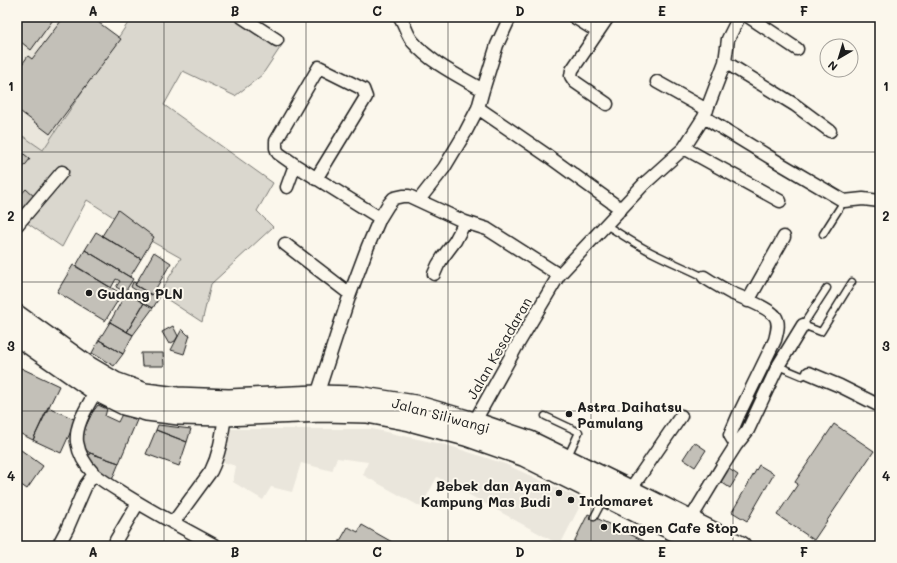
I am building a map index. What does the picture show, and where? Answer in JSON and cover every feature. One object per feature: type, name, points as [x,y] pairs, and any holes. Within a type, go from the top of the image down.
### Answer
[{"type":"main road","name":"Jalan Siliwangi","points":[[17,315],[88,366],[115,382],[145,393],[177,397],[228,399],[317,395],[357,396],[415,405],[470,429],[704,546]]},
{"type":"main road","name":"Jalan Siliwangi","points":[[17,336],[96,391],[124,405],[146,411],[179,415],[224,416],[323,412],[367,413],[410,421],[470,429],[530,441],[741,546]]},
{"type":"street","points":[[242,17],[277,40]]},
{"type":"street","points":[[400,17],[412,41],[429,57],[443,67],[483,90]]},
{"type":"street","points":[[574,17],[598,32]]},
{"type":"street","points":[[607,104],[575,82],[570,76],[572,70],[608,17]]},
{"type":"street","name":"Jalan Kesadaran","points":[[470,429],[514,349],[559,275],[644,184],[684,148],[706,114],[725,62],[728,39],[739,17]]},
{"type":"street","points":[[749,17],[797,49]]},
{"type":"street","points":[[419,200],[444,168],[478,108],[497,45],[508,18]]},
{"type":"street","points":[[725,62],[795,105],[830,131]]},
{"type":"street","points":[[316,179],[366,97],[363,89],[319,67],[276,141],[278,153],[316,179],[380,218]]},
{"type":"street","points":[[657,82],[781,164],[844,201],[863,199],[880,201]]},
{"type":"street","points":[[478,108],[622,209]]},
{"type":"street","points":[[684,148],[780,201]]},
{"type":"street","points":[[287,187],[295,165]]},
{"type":"street","points":[[17,225],[62,172]]},
{"type":"street","points":[[317,395],[350,294],[368,246],[380,218],[388,204],[394,198],[409,196],[465,222],[487,230],[559,275]]},
{"type":"street","points":[[434,274],[440,261],[455,241],[465,222]]},
{"type":"street","points":[[748,301],[784,237]]},
{"type":"street","points":[[285,244],[350,294]]},
{"type":"street","points":[[704,278],[729,292],[768,310],[775,316],[778,322],[775,340],[730,435],[736,444]]},
{"type":"street","points":[[690,520],[736,444],[748,430],[778,366],[803,325]]},
{"type":"street","points":[[809,373],[840,386],[880,406]]},
{"type":"street","points":[[96,391],[82,418],[78,430],[77,442],[81,455],[86,464],[94,474],[138,503],[216,546]]},
{"type":"street","points":[[174,523],[211,471],[222,438],[224,416]]},
{"type":"street","points":[[630,490],[681,416]]},
{"type":"street","points":[[58,546],[86,485],[94,474]]},
{"type":"street","points":[[119,546],[116,540],[138,503]]},
{"type":"lane","points":[[823,234],[844,201]]},
{"type":"lane","points":[[606,225],[632,242],[704,278]]},
{"type":"lane","points":[[827,288],[803,325],[821,332],[852,282]]},
{"type":"lane","points":[[778,366],[802,376],[809,373]]},
{"type":"lane","points":[[545,416],[579,432],[567,459]]},
{"type":"lane","points":[[594,517],[604,496]]},
{"type":"shaded area","points":[[17,17],[82,17],[116,41],[43,150],[17,132]]},
{"type":"shaded area","points":[[132,17],[237,17],[282,45],[262,75],[235,96],[183,71],[164,105],[273,183],[257,211],[273,227],[211,284],[202,322],[159,294],[181,258],[149,240],[87,200],[62,247],[17,216],[17,132],[43,150]]},
{"type":"shaded area","points":[[228,429],[372,429],[450,446],[505,464],[583,500],[560,545],[437,477],[421,507],[363,475],[368,462],[337,458],[332,471],[301,463],[292,492],[271,487],[263,500],[233,482],[236,466],[222,462]]},
{"type":"building","points":[[17,17],[55,17],[31,50],[21,42],[17,47]]},
{"type":"building","points":[[64,17],[91,17],[121,39],[50,134],[17,109],[17,80],[20,76],[17,74],[17,71],[28,56],[32,59]]},
{"type":"building","points":[[18,149],[30,159],[22,169],[17,165]]},
{"type":"building","points":[[26,189],[35,197],[24,210],[17,204],[17,199]]},
{"type":"building","points":[[118,210],[154,237],[141,259],[102,236]]},
{"type":"building","points":[[96,232],[141,259],[130,277],[85,250]]},
{"type":"building","points":[[85,250],[133,279],[125,292],[116,287],[120,281],[116,279],[111,288],[76,266]]},
{"type":"building","points":[[154,252],[171,263],[152,295],[135,285]]},
{"type":"building","name":"Gudang PLN","points":[[73,265],[122,294],[105,321],[57,292]]},
{"type":"building","points":[[133,282],[136,283],[135,285],[152,295],[156,289],[162,293],[153,308],[138,300],[142,294],[131,287]]},
{"type":"building","points":[[126,293],[144,303],[127,332],[110,322]]},
{"type":"building","points":[[144,303],[153,308],[133,335],[127,332]]},
{"type":"building","points":[[110,322],[133,335],[123,354],[99,340]]},
{"type":"building","points":[[173,326],[178,336],[175,341],[169,344],[162,332]]},
{"type":"building","points":[[182,329],[190,335],[184,354],[171,350]]},
{"type":"building","points":[[99,340],[123,354],[114,366],[92,353]]},
{"type":"building","points":[[141,353],[163,353],[164,366],[142,366]]},
{"type":"building","points":[[21,368],[59,386],[33,440],[17,432],[17,376]]},
{"type":"building","points":[[98,405],[107,409],[105,416],[118,422],[122,414],[137,420],[119,463],[90,453],[82,447],[84,430],[92,413]]},
{"type":"building","points":[[48,407],[76,420],[61,453],[33,440]]},
{"type":"building","points":[[834,424],[874,451],[814,540],[777,515],[798,484],[795,482]]},
{"type":"building","points":[[158,425],[191,429],[187,442],[156,430]]},
{"type":"building","points":[[156,430],[187,442],[179,466],[146,454]]},
{"type":"building","points":[[694,442],[706,450],[695,467],[683,459]]},
{"type":"building","points":[[21,450],[43,466],[27,489],[17,482],[17,456]]},
{"type":"building","points":[[90,453],[119,463],[112,480],[87,459]]},
{"type":"building","points":[[759,465],[774,474],[747,521],[732,512]]},
{"type":"building","points":[[726,467],[738,475],[730,488],[718,480]]},
{"type":"building","points":[[588,514],[644,541],[642,546],[572,546]]},
{"type":"building","points":[[362,525],[392,542],[390,546],[337,546],[348,527],[358,532]]},
{"type":"place","name":"Gudang PLN","points":[[89,293]]},
{"type":"place","name":"Astra Daihatsu Pamulang","points":[[569,414]]},
{"type":"place","name":"Bebek dan Ayam Kampung Mas Budi","points":[[559,493]]},
{"type":"place","name":"Indomaret","points":[[571,500]]},
{"type":"place","name":"Kangen Cafe Stop","points":[[604,527]]}]
